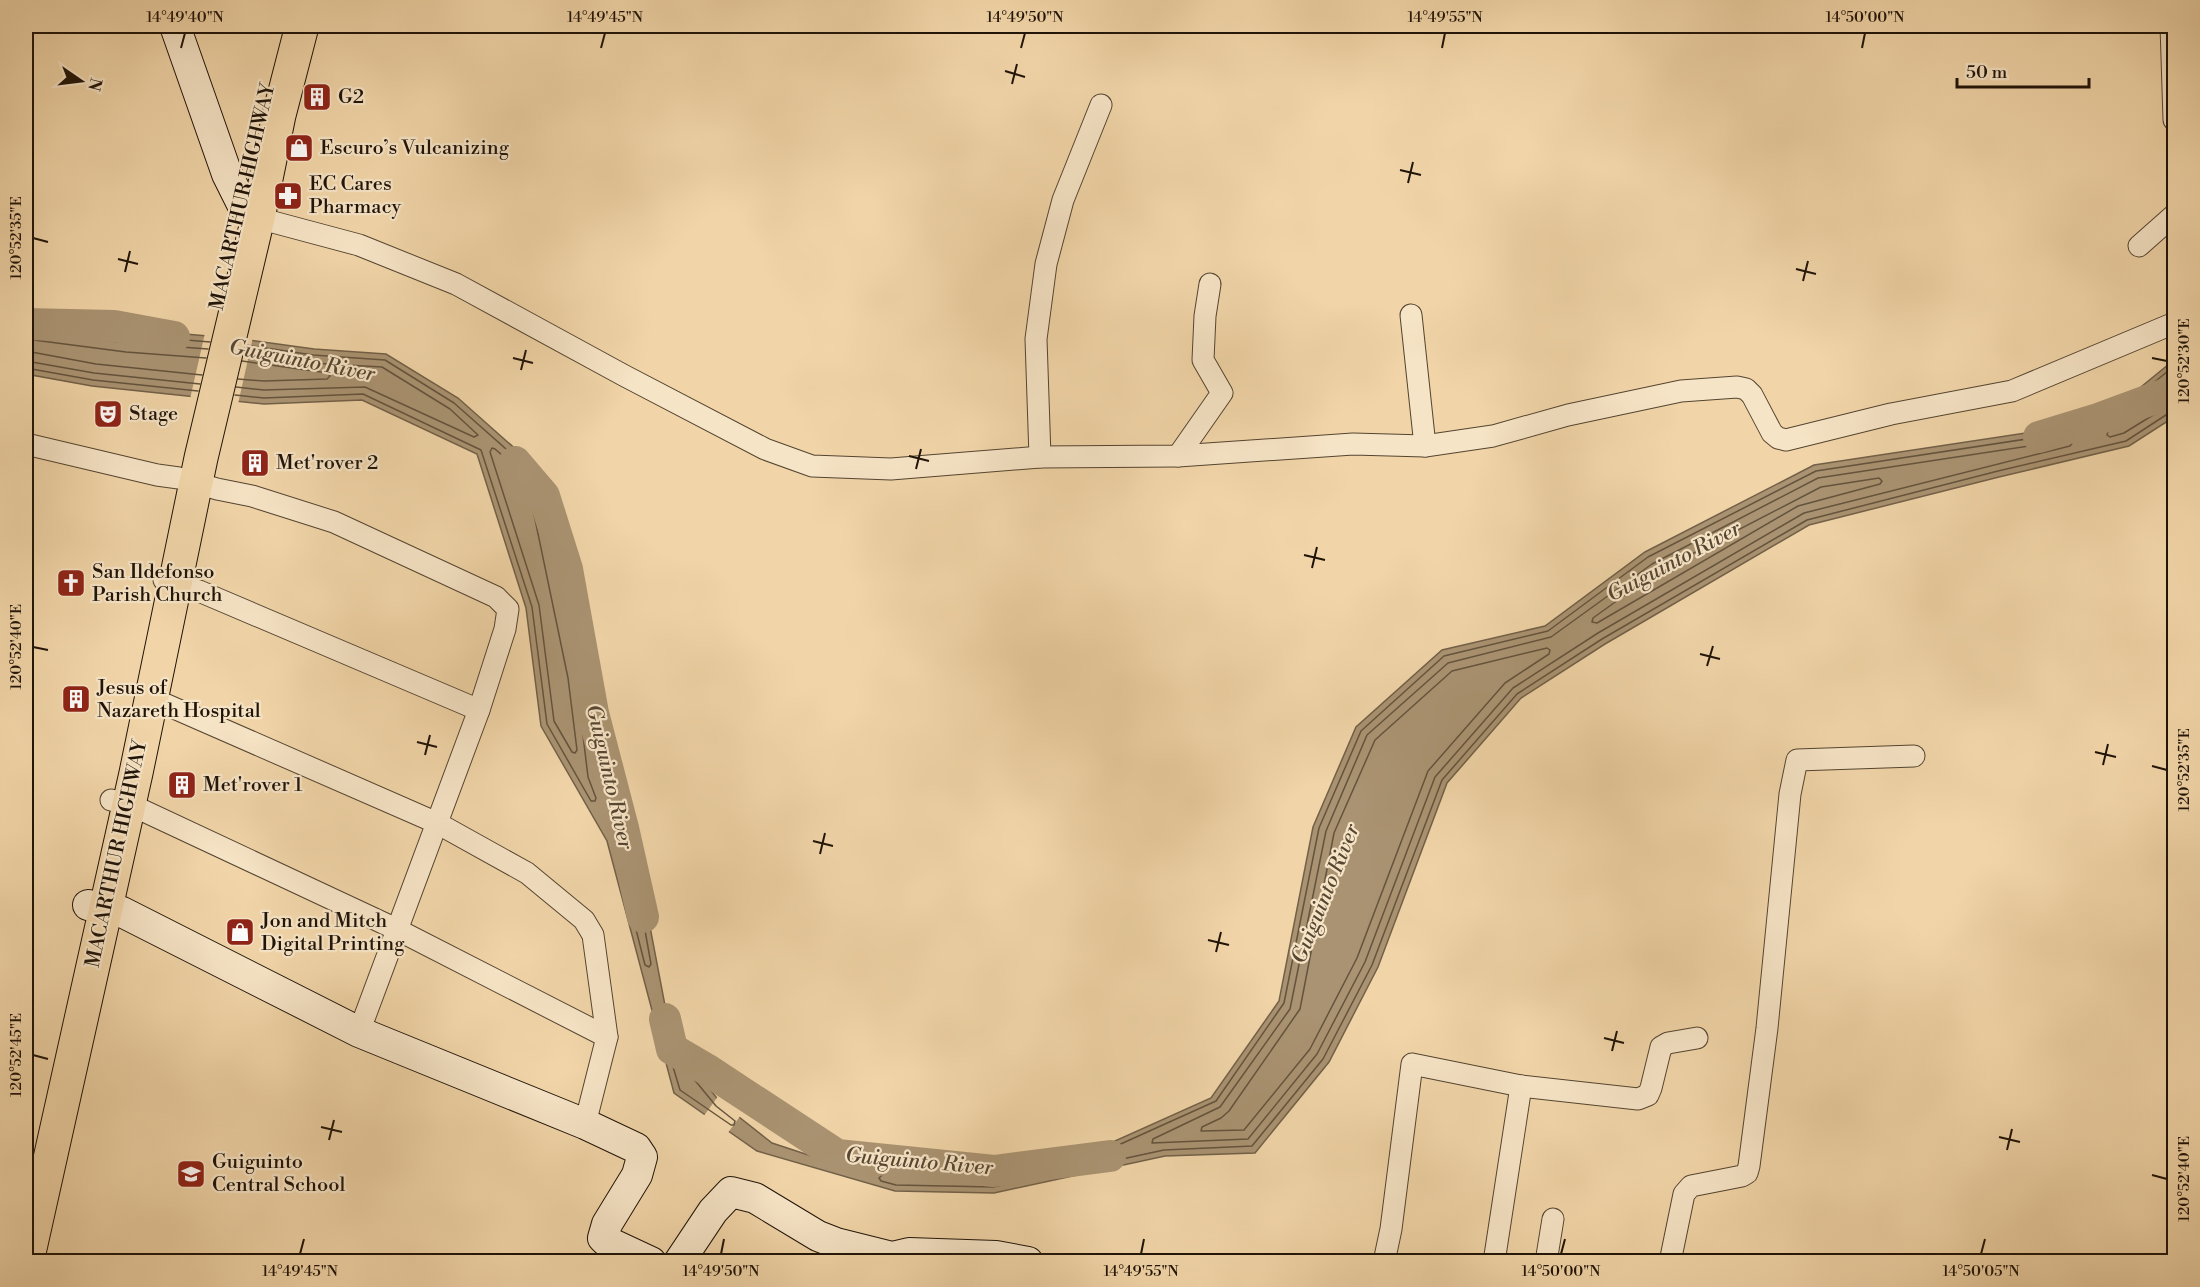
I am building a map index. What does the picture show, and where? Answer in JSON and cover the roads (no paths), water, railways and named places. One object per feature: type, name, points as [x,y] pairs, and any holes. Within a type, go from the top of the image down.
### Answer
[{"type":"highway","name":"MACARTHUR HIGHWAY","points":[[250,211],[282,26]]},
{"type":"highway","name":"MACARTHUR HIGHWAY","points":[[27,1262],[97,907],[190,468],[250,211],[279,115],[302,26]]},
{"type":"highway","name":"MACARTHUR HIGHWAY","points":[[120,802],[152,698],[167,581]]},
{"type":"highway","name":"MACARTHUR HIGHWAY","points":[[26,1177],[97,907]]},
{"type":"street","points":[[175,26],[219,154],[250,211],[359,244],[456,284],[765,449],[812,466],[891,469],[1040,457],[1178,456],[1353,444],[1425,446],[1493,436],[1568,415],[1681,391],[1737,387],[1746,389],[1752,395],[1772,433],[1786,440],[1891,414],[2012,391],[2172,324]]},
{"type":"street","points":[[2171,26],[2175,120]]},
{"type":"street","points":[[1040,457],[1036,339],[1046,264],[1063,200],[1101,105]]},
{"type":"street","points":[[2139,246],[2175,215]]},
{"type":"street","points":[[1178,456],[1222,393],[1203,360],[1205,316],[1210,284]]},
{"type":"street","points":[[1411,315],[1425,446]]},
{"type":"street","points":[[26,444],[157,475],[190,468],[252,496],[334,522],[496,597],[508,609],[505,629],[479,710],[359,1032]]},
{"type":"street","points":[[167,581],[479,710]]},
{"type":"street","points":[[152,698],[437,823],[527,873],[584,920],[593,935],[607,1037],[585,1124]]},
{"type":"street","points":[[1670,1262],[1687,1189],[1691,1186],[1742,1176],[1747,1173],[1749,1166],[1767,1028],[1790,794],[1797,760],[1914,756]]},
{"type":"street","points":[[120,802],[396,929],[607,1037]]},
{"type":"street","points":[[97,907],[122,912],[359,1032],[585,1124],[636,1148],[642,1157],[637,1175],[607,1224],[603,1238],[606,1242],[651,1262]]},
{"type":"street","points":[[1384,1262],[1412,1064],[1521,1086],[1638,1099],[1648,1095],[1661,1047],[1668,1043],[1697,1038]]},
{"type":"street","points":[[1494,1262],[1521,1086]]},
{"type":"street","points":[[679,1262],[713,1211],[731,1192],[754,1198],[818,1236],[837,1244],[892,1257],[909,1253],[996,1256],[1028,1262]]},
{"type":"street","points":[[1546,1262],[1553,1219]]},
{"type":"water","points":[[26,317],[242,339],[314,349],[386,354],[458,398],[538,469],[582,676],[594,777],[646,906],[672,1042],[720,1102],[772,1143],[854,1170],[1066,1163],[1211,1098],[1279,1001],[1313,827],[1356,727],[1442,650],[1545,626],[1645,552],[1814,465],[2098,422],[2169,364],[2174,356],[2174,417],[2129,446],[1809,525],[1605,644],[1521,698],[1447,783],[1378,967],[1329,1062],[1255,1153],[1165,1156],[994,1193],[895,1191],[757,1151],[674,1093],[607,841],[541,726],[526,608],[477,454],[362,400],[264,404],[92,386],[26,374]]},
{"type":"waterway","name":"Guiguinto River","points":[[26,324],[114,326],[174,337]]},
{"type":"waterway","name":"Guiguinto River","points":[[2039,437],[2098,419],[2174,391]]},
{"type":"waterway","name":"Guiguinto River","points":[[515,462],[544,496],[567,569],[593,713],[643,917]]},
{"type":"waterway","name":"Guiguinto River","points":[[665,1019],[672,1049],[837,1155],[994,1171],[1110,1156]]},
{"type":"place","name":"G2","points":[[317,97]]},
{"type":"place","name":"Escuro’s Vulcanizing","points":[[299,148]]},
{"type":"place","name":"EC Cares Pharmacy","points":[[288,196]]},
{"type":"place","name":"Stage","points":[[108,414]]},
{"type":"place","name":"Met'rover 2","points":[[255,463]]},
{"type":"place","name":"San Ildefonso Parish Church","points":[[71,583]]},
{"type":"place","name":"Jesus of Nazareth Hospital","points":[[76,699]]},
{"type":"place","name":"Met'rover 1","points":[[182,785]]},
{"type":"place","name":"Jon and Mitch Digital Printing","points":[[240,932]]},
{"type":"place","name":"Guiguinto Central School","points":[[191,1174]]}]
